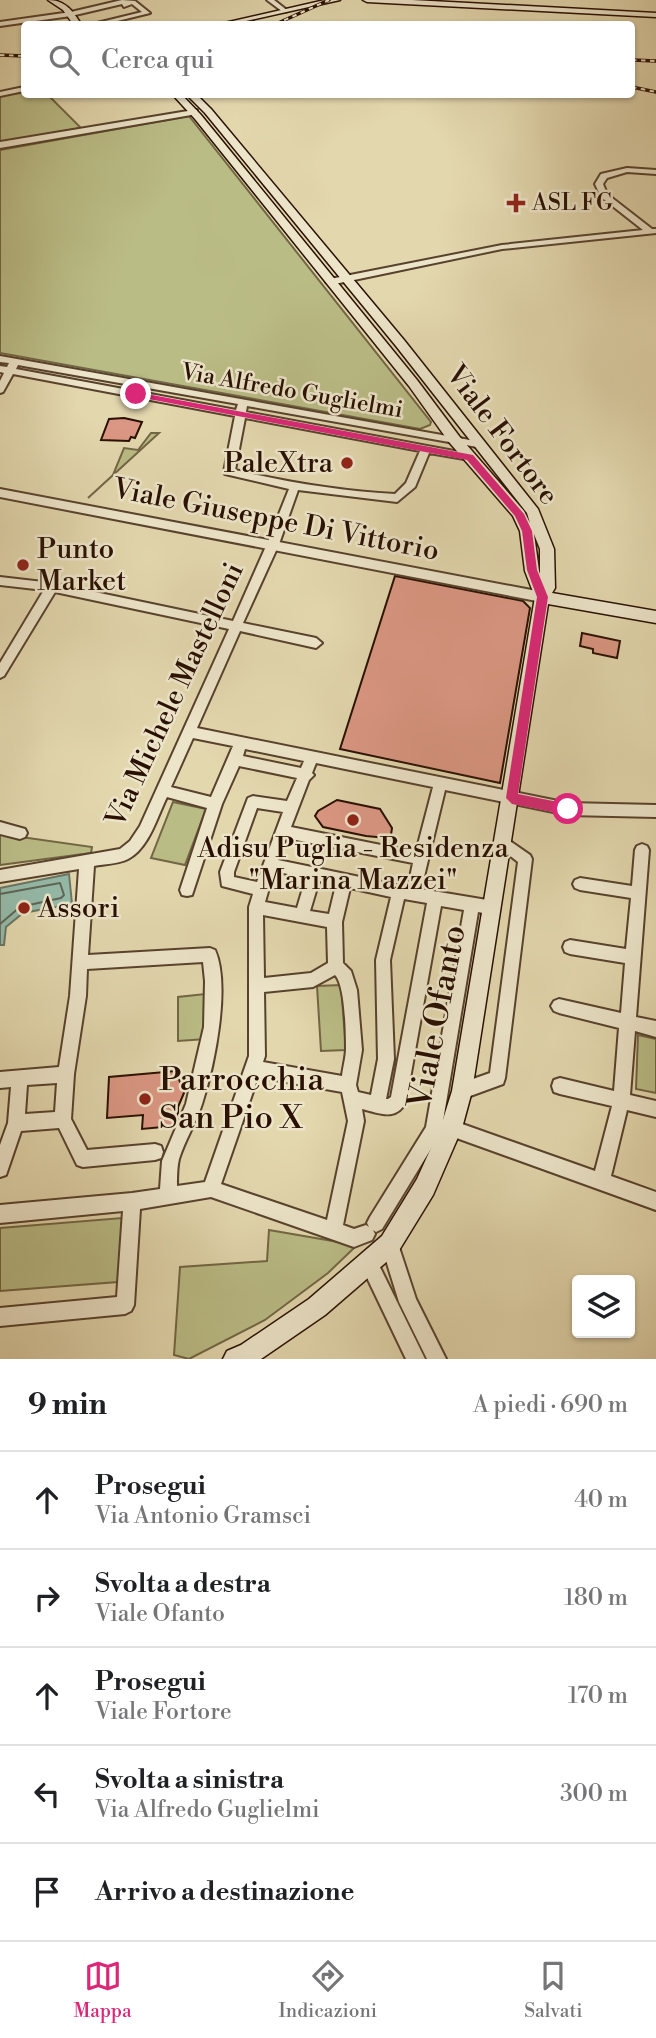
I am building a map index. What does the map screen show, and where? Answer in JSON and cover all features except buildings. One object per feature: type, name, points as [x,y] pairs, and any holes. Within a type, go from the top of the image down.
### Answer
[{"type":"main road","points":[[238,21],[336,0]]},
{"type":"main road","points":[[367,0],[656,15]]},
{"type":"main road","points":[[59,2],[75,21]]},
{"type":"main road","name":"Viale Fortore","points":[[180,98],[384,347],[454,439],[519,514],[527,531],[532,570],[545,592]]},
{"type":"main road","name":"Viale Fortore","points":[[194,98],[208,111],[400,343],[537,519],[547,549],[545,592]]},
{"type":"main road","points":[[194,112],[208,111]]},
{"type":"main road","points":[[384,347],[400,343]]},
{"type":"main road","points":[[545,592],[656,608]]},
{"type":"main road","points":[[545,592],[656,617]]},
{"type":"main road","name":"Viale Ofanto","points":[[235,1359],[248,1354],[286,1329],[390,1244],[425,1186],[442,1129],[462,1091],[545,592]]},
{"type":"street","points":[[21,21],[71,14],[130,0]]},
{"type":"street","points":[[272,1],[285,0]]},
{"type":"street","points":[[272,1],[289,10]]},
{"type":"street","points":[[85,21],[83,15],[133,2],[147,13],[112,21]]},
{"type":"street","points":[[0,24],[21,21]]},
{"type":"street","points":[[0,94],[21,90]]},
{"type":"street","points":[[0,145],[194,112]]},
{"type":"street","points":[[653,231],[604,195],[599,184],[604,176],[620,170],[656,172]]},
{"type":"street","points":[[330,282],[502,247],[653,231]]},
{"type":"street","name":"Via Alfredo Guglielmi","points":[[0,359],[8,367],[470,457]]},
{"type":"street","points":[[0,390],[8,367]]},
{"type":"street","name":"Via Alfredo Guglielmi","points":[[8,367],[242,402],[477,443]]},
{"type":"street","points":[[242,402],[229,472],[294,488],[397,498],[411,485],[426,448]]},
{"type":"street","name":"Via Michele Mastelloni","points":[[0,876],[123,855],[135,845],[145,830],[189,732],[294,488]]},
{"type":"street","name":"Viale Giuseppe Di Vittorio","points":[[0,493],[545,592]]},
{"type":"street","points":[[0,581],[52,587],[316,643]]},
{"type":"street","points":[[0,673],[52,587]]},
{"type":"street","points":[[189,732],[568,809],[656,811]]},
{"type":"street","points":[[187,890],[215,804],[240,743]]},
{"type":"street","points":[[211,1189],[257,1056],[256,907],[312,757]]},
{"type":"street","points":[[235,760],[307,775]]},
{"type":"street","points":[[377,1105],[386,1059],[383,960],[421,859],[440,785]]},
{"type":"street","points":[[163,790],[215,804]]},
{"type":"street","points":[[261,889],[228,882],[227,872],[253,802],[293,807]]},
{"type":"street","points":[[0,828],[20,833]]},
{"type":"street","points":[[283,831],[421,859]]},
{"type":"street","points":[[462,1091],[497,1078],[525,859],[504,843]]},
{"type":"street","points":[[601,1181],[621,1101],[642,850]]},
{"type":"street","points":[[87,860],[81,962],[66,1074],[63,1120],[83,1159],[155,1152]]},
{"type":"street","points":[[270,864],[344,881],[493,908]]},
{"type":"street","points":[[302,915],[314,873]]},
{"type":"street","points":[[333,1230],[356,1121],[350,1092],[354,1050],[352,1023],[346,976],[337,966],[335,922],[344,881]]},
{"type":"street","points":[[580,884],[639,893]]},
{"type":"street","points":[[254,1068],[350,1092],[377,1105],[391,1108],[398,1101],[435,898]]},
{"type":"street","points":[[0,1214],[132,1202],[211,1189],[354,1238],[371,1229],[442,1129],[472,904]]},
{"type":"street","points":[[256,907],[335,922]]},
{"type":"street","points":[[570,947],[634,957]]},
{"type":"street","points":[[81,962],[209,955],[213,981],[212,1027],[194,1105],[170,1161],[168,1197]]},
{"type":"street","points":[[257,986],[313,980],[337,966]]},
{"type":"street","points":[[559,1006],[656,1029]]},
{"type":"street","points":[[0,1080],[66,1074]]},
{"type":"street","points":[[0,1169],[16,1123],[20,1079]]},
{"type":"street","points":[[560,1086],[656,1109]]},
{"type":"street","points":[[16,1123],[63,1120]]},
{"type":"street","points":[[442,1129],[656,1200]]},
{"type":"street","points":[[0,1317],[125,1305],[132,1202]]},
{"type":"street","points":[[390,1244],[412,1310],[437,1359]]},
{"type":"street","points":[[369,1263],[412,1355]]},
{"type":"green space","points":[[21,92],[21,98],[51,98],[81,128],[0,142],[0,96]]},
{"type":"green space","points":[[189,116],[431,422],[430,425],[420,429],[0,353],[0,150]]},
{"type":"green space","points":[[151,433],[159,433],[88,498],[113,475],[124,448],[138,450]]},
{"type":"green space","points":[[173,802],[206,809],[185,865],[151,858]]},
{"type":"green space","points":[[0,834],[92,847],[91,853],[0,865]]},
{"type":"green space","points":[[341,985],[346,1050],[321,1051],[317,986]]},
{"type":"green space","points":[[205,994],[206,1039],[178,1041],[178,997]]},
{"type":"green space","points":[[638,1035],[656,1039],[656,1093],[636,1089]]},
{"type":"green space","points":[[122,1218],[118,1282],[0,1291],[0,1228]]},
{"type":"green space","points":[[269,1230],[350,1244],[354,1248],[328,1273],[265,1320],[189,1359],[174,1355],[180,1267],[267,1261]]},
{"type":"water","name":"Assori","points":[[69,874],[72,904],[23,913],[6,927],[4,945],[0,945],[0,888]]},
{"type":"railway","points":[[283,21],[329,0]]},
{"type":"railway","points":[[0,55],[21,56]]},
{"type":"railway","points":[[635,60],[656,61]]},
{"type":"railway","points":[[635,88],[656,92]]},
{"type":"place","name":"ASL FG","points":[[516,203]]},
{"type":"place","name":"PaleXtra","points":[[347,463]]},
{"type":"place","name":"Punto Market","points":[[23,565]]},
{"type":"place","name":"Adisu Puglia - Residenza \"Marina Mazzei\"","points":[[353,820]]},
{"type":"place","name":"Assori","points":[[24,908]]},
{"type":"place","name":"Parrocchia San Pio X","points":[[145,1099]]},
{"type":"route","points":[[136,394],[470,457],[519,514],[530,540],[532,570],[542,597],[512,798],[568,809]]}]
